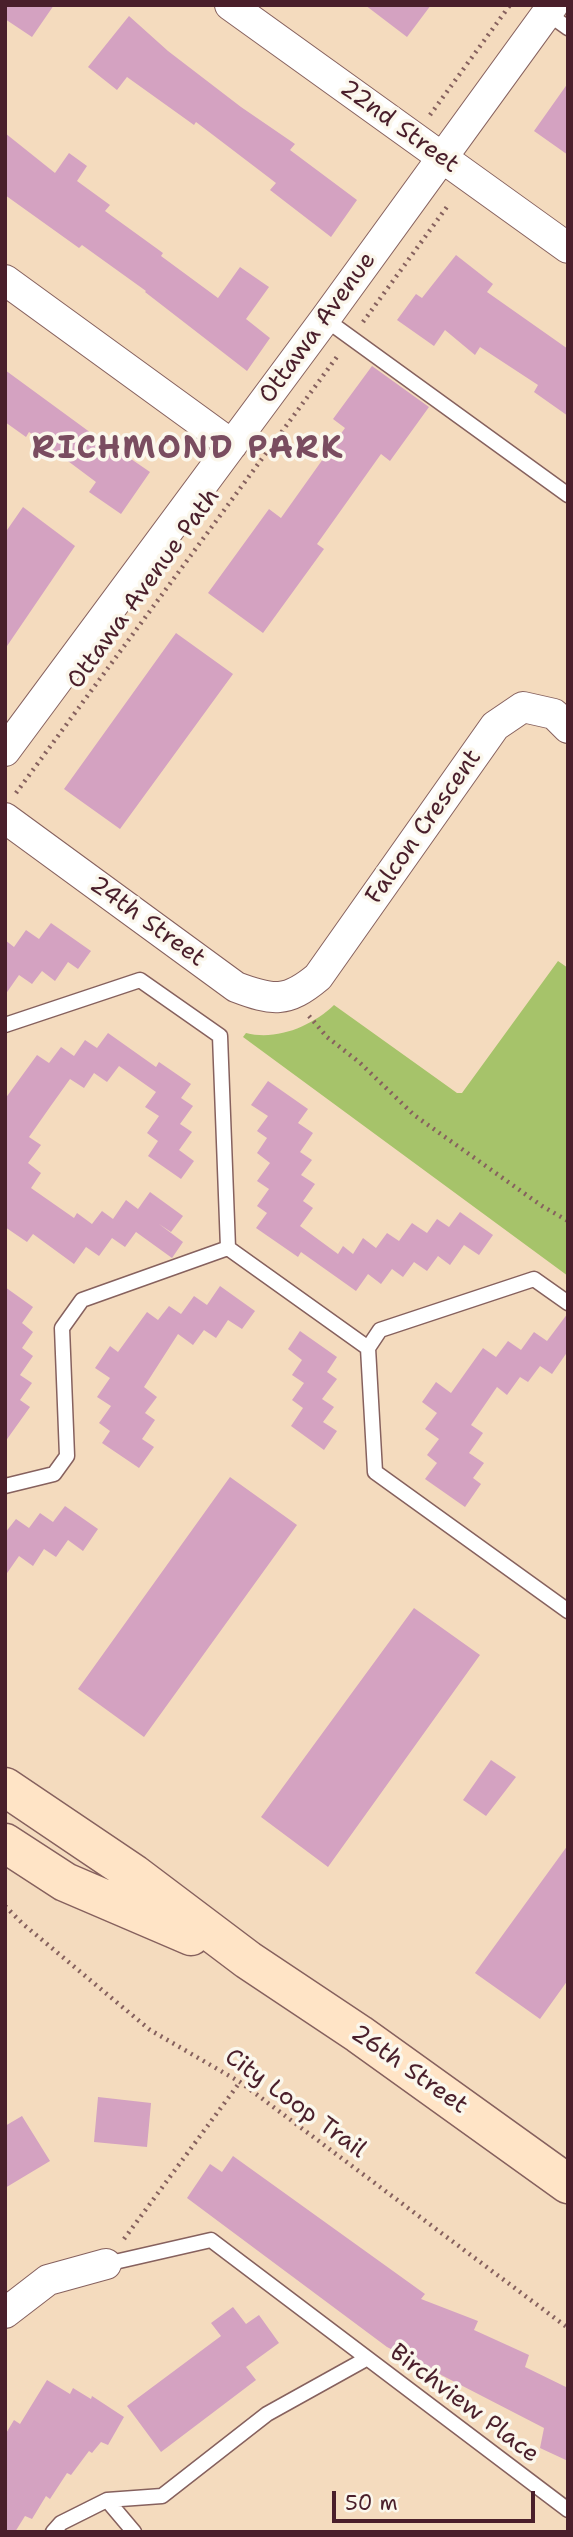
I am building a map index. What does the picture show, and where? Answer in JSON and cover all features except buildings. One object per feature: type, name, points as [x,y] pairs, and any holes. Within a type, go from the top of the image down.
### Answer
[{"type":"street","name":"22nd Street","points":[[230,5],[568,248]]},
{"type":"street","name":"Ottawa Avenue","points":[[5,751],[443,158],[556,16]]},
{"type":"street","points":[[5,280],[232,445]]},
{"type":"street","name":"Falcon Crescent","points":[[299,993],[318,978],[495,726],[523,706],[554,714],[568,728]]},
{"type":"street","name":"24th Street","points":[[11,805],[236,987],[261,996],[281,997],[299,993]]},
{"type":"street","name":"26th Street","points":[[5,1787],[134,1874],[248,1960],[359,2034],[568,2184]]},
{"type":"street","name":"26th Street","points":[[5,1843],[65,1882],[248,1960]]},
{"type":"street","points":[[5,2313],[48,2280],[106,2264]]},
{"type":"lane","points":[[325,320],[568,495]]},
{"type":"lane","points":[[5,1025],[140,980],[220,1036],[228,1248]]},
{"type":"lane","points":[[228,1248],[368,1348]]},
{"type":"lane","points":[[5,1486],[54,1474],[67,1456],[62,1328],[82,1300],[228,1248]]},
{"type":"lane","points":[[568,1303],[534,1279],[380,1330],[368,1348],[374,1472],[568,1611]]},
{"type":"lane","name":"Birchview Place","points":[[106,2264],[211,2240],[568,2510]]},
{"type":"lane","name":"Birchview Place","points":[[53,2532],[61,2522],[107,2500],[162,2496],[267,2414],[366,2359]]},
{"type":"lane","points":[[107,2500],[134,2532]]},
{"type":"path","points":[[429,116],[510,5]]},
{"type":"path","name":"Ottawa Avenue Path","points":[[11,805],[449,204]]},
{"type":"path","points":[[299,993],[309,1016],[327,1037],[359,1062],[414,1115],[542,1206],[568,1221]]},
{"type":"path","name":"City Loop Trail","points":[[5,1906],[150,2030],[240,2081],[568,2328]]},
{"type":"path","points":[[106,2264],[240,2081]]},
{"type":"green space","points":[[558,961],[568,968],[568,1276],[243,1037],[246,1033],[270,1035],[293,1030],[325,1013],[334,1005],[457,1093],[462,1093]]},
{"type":"district","name":"RICHMOND PARK","points":[[188,450]]}]
